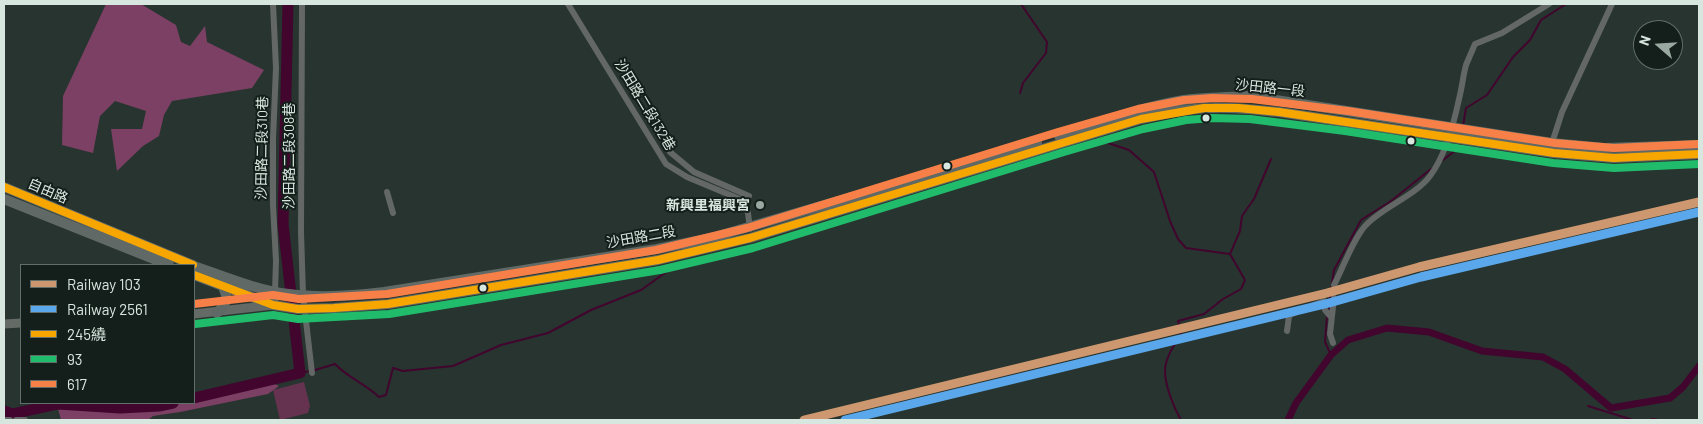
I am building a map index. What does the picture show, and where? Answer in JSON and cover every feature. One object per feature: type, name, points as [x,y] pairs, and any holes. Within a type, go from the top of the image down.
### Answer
[{"type":"main road","name":"沙田路一段","points":[[1060,139],[1185,110],[1212,108],[1251,109],[1469,135]]},
{"type":"main road","points":[[1469,135],[1604,148],[1699,145]]},
{"type":"main road","points":[[1469,135],[1554,153],[1614,158],[1699,154]]},
{"type":"main road","name":"沙田路二段","points":[[275,292],[296,295],[340,296],[402,290],[657,249],[711,238],[1060,139]]},
{"type":"main road","name":"沙田路二段","points":[[272,305],[301,309],[388,304],[658,260],[750,238],[1060,139]]},
{"type":"main road","name":"自由路","points":[[4,186],[191,264]]},
{"type":"main road","name":"自由路","points":[[4,199],[166,264]]},
{"type":"main road","name":"自由路","points":[[195,266],[275,292]]},
{"type":"main road","points":[[195,275],[272,305]]},
{"type":"main road","points":[[218,313],[226,303],[227,298],[223,287]]},
{"type":"street","name":"沙田路二段310巷","points":[[273,4],[276,68],[273,139],[275,292]]},
{"type":"street","name":"沙田路二段308巷","points":[[302,4],[301,232],[296,295],[301,309],[312,373]]},
{"type":"street","name":"沙田路二段132巷","points":[[568,4],[666,164],[687,177],[742,200],[748,213],[750,238]]},
{"type":"street","points":[[1334,285],[1359,234],[1366,225],[1429,178],[1446,149],[1466,66],[1475,44],[1502,34],[1549,4]]},
{"type":"street","points":[[1552,143],[1562,112],[1612,4]]},
{"type":"street","points":[[670,152],[694,172],[749,196]]},
{"type":"street","points":[[387,192],[394,213]]},
{"type":"street","points":[[272,305],[275,292]]},
{"type":"street","points":[[1333,344],[1330,334],[1334,298]]},
{"type":"street","points":[[1287,331],[1289,316],[1324,301],[1325,310],[1331,317]]},
{"type":"street","name":"沙田路二段","points":[[195,314],[218,313],[272,305]]},
{"type":"street","points":[[4,324],[20,323]]},
{"type":"street","points":[[4,420],[10,420]]},
{"type":"street","points":[[16,420],[25,420]]},
{"type":"shaded area","points":[[106,4],[141,4],[176,25],[181,42],[190,46],[205,26],[207,42],[264,70],[252,88],[172,101],[164,115],[159,136],[143,146],[117,171],[111,129],[142,129],[146,111],[115,101],[100,116],[93,153],[62,145],[63,96]]},
{"type":"shaded area","points":[[267,380],[279,386],[268,394],[153,416],[148,420],[61,420],[57,405],[109,409],[145,408],[163,404],[195,404],[195,397]]},
{"type":"shaded area","points":[[304,382],[310,406],[308,413],[280,420],[273,390]]},
{"type":"waterway","points":[[195,398],[300,373],[283,224],[288,4]]},
{"type":"waterway","points":[[1020,93],[1023,83],[1046,53],[1047,42],[1021,4]]},
{"type":"waterway","points":[[1463,126],[1466,108],[1487,95],[1513,57],[1530,40],[1541,20],[1566,4]]},
{"type":"waterway","points":[[1096,139],[1129,150],[1154,172],[1170,221],[1178,239],[1186,248],[1230,254],[1245,280],[1241,289],[1223,299],[1204,314],[1178,321],[1181,335],[1168,357],[1165,371],[1170,397],[1181,420]]},
{"type":"waterway","points":[[1443,160],[1460,147],[1460,143]]},
{"type":"waterway","points":[[1230,254],[1240,231],[1242,216],[1254,199],[1271,159]]},
{"type":"waterway","points":[[1328,311],[1334,270],[1361,220],[1391,201],[1431,169]]},
{"type":"waterway","points":[[315,370],[335,364],[379,397],[386,395],[393,368],[403,371],[453,366],[501,345],[548,333],[591,310],[641,290],[672,268]]},
{"type":"waterway","points":[[1327,316],[1325,342],[1331,355]]},
{"type":"waterway","points":[[1288,420],[1296,403],[1331,355],[1348,340],[1387,328],[1429,332],[1482,351],[1543,357],[1565,369],[1611,408],[1670,398],[1683,387],[1699,366]]},
{"type":"waterway","points":[[300,373],[310,371]]},
{"type":"waterway","points":[[4,411],[12,414],[58,404]]},
{"type":"waterway","points":[[58,404],[120,408],[168,404]]},
{"type":"waterway","points":[[1588,406],[1633,420]]},
{"type":"waterway","points":[[1650,420],[1658,420]]},
{"type":"rail line","name":"103","points":[[804,420],[1327,293],[1419,267],[1699,202]]},
{"type":"rail line","name":"2561","points":[[845,420],[1329,303],[1421,277],[1699,212]]},
{"type":"transit line","name":"617","points":[[195,304],[273,295],[299,299],[387,294],[656,250],[747,228],[1138,109],[1184,100],[1212,98],[1252,99],[1348,111],[1555,143],[1614,148],[1699,144]]},
{"type":"transit line","name":"245繞","points":[[195,275],[273,305],[298,309],[334,308],[388,304],[658,260],[750,238],[1141,119],[1204,108],[1238,108],[1279,112],[1554,153],[1614,158],[1699,154]]},
{"type":"transit line","name":"93","points":[[195,324],[273,315],[298,319],[389,314],[660,270],[753,248],[1064,152],[1143,129],[1186,120],[1212,118],[1250,119],[1345,131],[1553,163],[1614,168],[1699,164]]},
{"type":"transit line","name":"245繞","points":[[4,187],[191,264]]},
{"type":"place","name":"新興里福興宮","points":[[760,205]]}]
